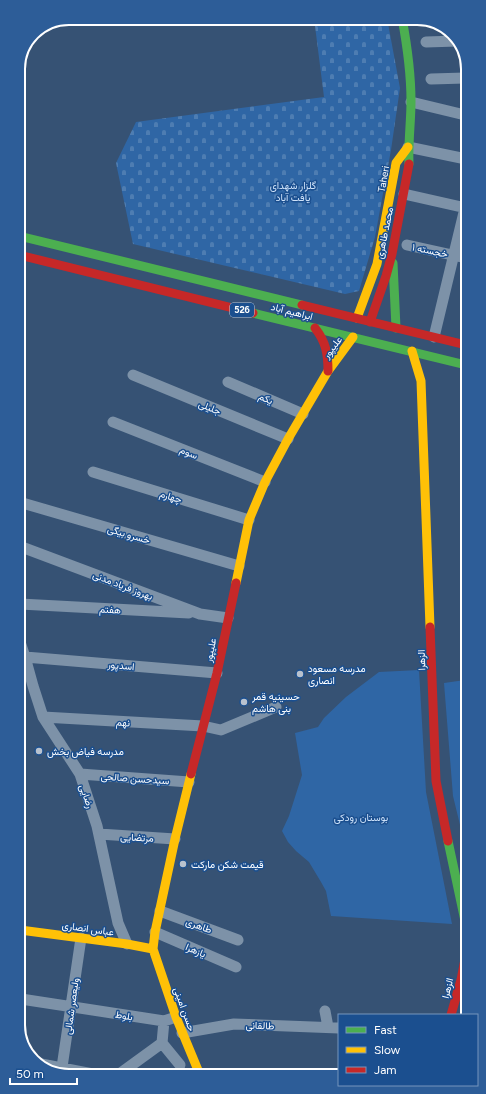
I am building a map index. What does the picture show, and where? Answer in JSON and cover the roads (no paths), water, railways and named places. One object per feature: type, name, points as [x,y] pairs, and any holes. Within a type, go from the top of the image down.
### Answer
[{"type":"street","points":[[403,25],[407,47],[412,102],[408,147],[461,158]]},
{"type":"street","points":[[426,42],[451,41]]},
{"type":"street","points":[[431,79],[461,78]]},
{"type":"street","points":[[412,102],[461,115]]},
{"type":"street","name":"محمد طاهری","points":[[370,322],[386,276],[393,248],[409,164],[408,147]]},
{"type":"street","name":"Taheri","points":[[357,318],[377,264],[396,162],[408,147]]},
{"type":"street","points":[[404,194],[461,205]]},
{"type":"street","points":[[434,337],[461,222]]},
{"type":"street","name":"ابراهیم آباد","points":[[25,237],[461,344]]},
{"type":"street","name":"خجسته ۱","points":[[407,245],[461,257]]},
{"type":"street","points":[[393,248],[396,328]]},
{"type":"street","name":"ابراهیم آباد","points":[[25,256],[461,364]]},
{"type":"street","points":[[143,286],[147,267]]},
{"type":"street","name":"علیپور","points":[[315,328],[324,339],[328,354],[328,371]]},
{"type":"street","name":"علیپور","points":[[153,949],[155,932],[175,839],[217,673],[249,520],[265,482],[288,439],[328,371],[353,337]]},
{"type":"street","name":"الزهرا","points":[[412,351],[421,381],[436,781],[461,901]]},
{"type":"street","points":[[421,381],[430,366],[436,360],[444,359]]},
{"type":"street","name":"جلیلی","points":[[133,375],[288,439]]},
{"type":"street","name":"یکم","points":[[228,382],[303,414]]},
{"type":"street","name":"سوم","points":[[114,422],[265,482]]},
{"type":"street","name":"چهارم","points":[[92,472],[249,520]]},
{"type":"street","name":"خسرو بیگی","points":[[25,504],[239,566]]},
{"type":"street","name":"بهروز فریاد مدنی","points":[[25,548],[200,614],[228,618]]},
{"type":"street","name":"هفتم","points":[[25,604],[200,614]]},
{"type":"street","name":"اسدپور","points":[[25,657],[217,673]]},
{"type":"street","name":"رضایی","points":[[25,657],[43,717],[80,774],[99,834],[118,923],[127,944]]},
{"type":"street","name":"نهم","points":[[43,717],[203,726],[222,730],[276,707]]},
{"type":"street","name":"سیدحسن صالحی","points":[[80,774],[190,782]]},
{"type":"street","name":"مرتضایی","points":[[99,834],[175,839]]},
{"type":"street","name":"طاهری","points":[[160,911],[238,940]]},
{"type":"street","name":"عباس انصاری","points":[[25,931],[127,944],[153,949]]},
{"type":"street","name":"یازهرا","points":[[155,932],[236,967]]},
{"type":"street","name":"ولیعصر شمالی","points":[[62,1068],[81,938]]},
{"type":"street","name":"حسن امینی","points":[[153,949],[176,1018],[198,1069]]},
{"type":"street","name":"الزهرا","points":[[451,1014],[461,980]]},
{"type":"street","name":"بلوط","points":[[25,1000],[164,1021],[176,1018]]},
{"type":"street","points":[[325,1011],[333,1028]]},
{"type":"street","points":[[164,1021],[162,1043],[176,1069]]},
{"type":"street","name":"طالقانی","points":[[182,1033],[234,1024],[333,1028]]},
{"type":"street","points":[[127,1069],[162,1043]]},
{"type":"street","points":[[178,1069],[193,1058]]},
{"type":"place","name":"مدرسه مسعود انصاری","points":[[300,674]]},
{"type":"place","name":"حسینیه قمر بنی هاشم","points":[[244,702]]},
{"type":"place","name":"مدرسه فیاض بخش","points":[[39,751]]},
{"type":"place","name":"قیمت شکن مارکت","points":[[183,864]]},
{"type":"park label","name":"گلزار شهدای یافت آباد","points":[[293,190]]},
{"type":"park label","name":"بوستان رودکی","points":[[361,817]]}]
